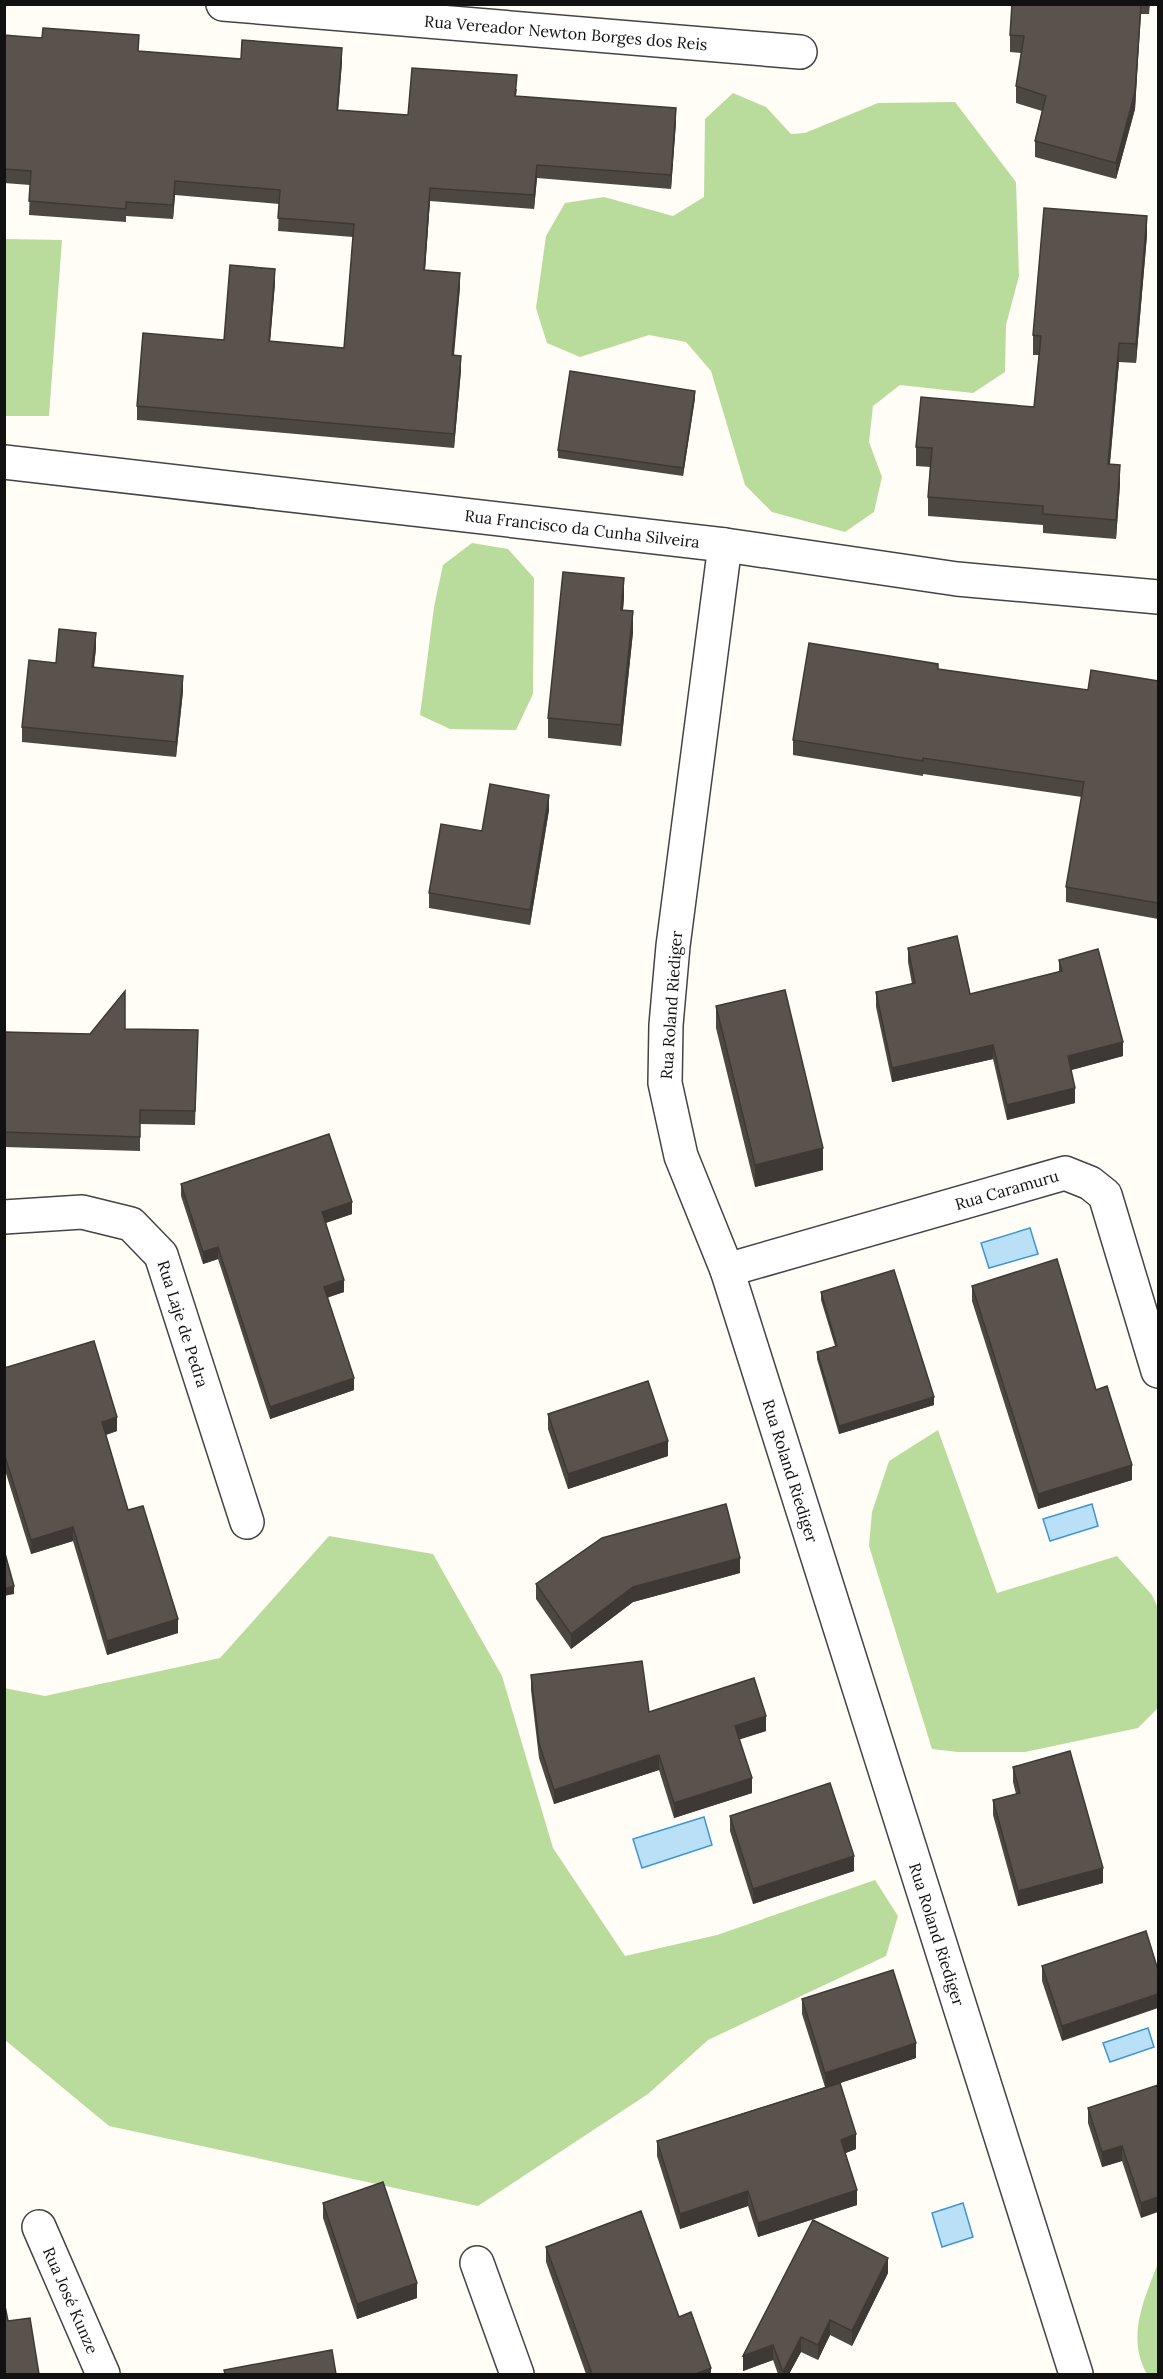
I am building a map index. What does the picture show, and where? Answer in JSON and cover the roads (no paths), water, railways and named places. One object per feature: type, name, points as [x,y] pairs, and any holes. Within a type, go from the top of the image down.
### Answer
[{"type":"street","name":"Rua Vereador Newton Borges dos Reis","points":[[223,4],[801,52]]},
{"type":"street","name":"Rua Francisco da Cunha Silveira","points":[[4,462],[725,545],[957,579],[1158,597]]},
{"type":"street","name":"Rua Roland Riediger","points":[[725,545],[674,946],[666,1025],[664,1083],[681,1156],[727,1270],[1076,2374]]},
{"type":"street","points":[[1158,592],[1158,597]]},
{"type":"street","name":"Rua Caramuru","points":[[727,1270],[1065,1173],[1090,1183],[1105,1195],[1158,1371]]},
{"type":"street","name":"Rua Laje de Pedra","points":[[4,1217],[82,1212],[131,1224],[161,1255],[248,1522]]},
{"type":"street","name":"Rua José Kunze","points":[[39,2227],[103,2374]]},
{"type":"street","points":[[477,2263],[517,2374]]},
{"type":"water","points":[[1030,1228],[1038,1254],[989,1268],[981,1243]]},
{"type":"water","points":[[1092,1504],[1098,1526],[1050,1541],[1043,1519]]},
{"type":"water","points":[[704,1817],[712,1845],[642,1868],[633,1839]]},
{"type":"water","points":[[1148,2028],[1154,2047],[1110,2062],[1103,2043]]},
{"type":"water","points":[[963,2203],[973,2237],[942,2247],[932,2213]]}]
